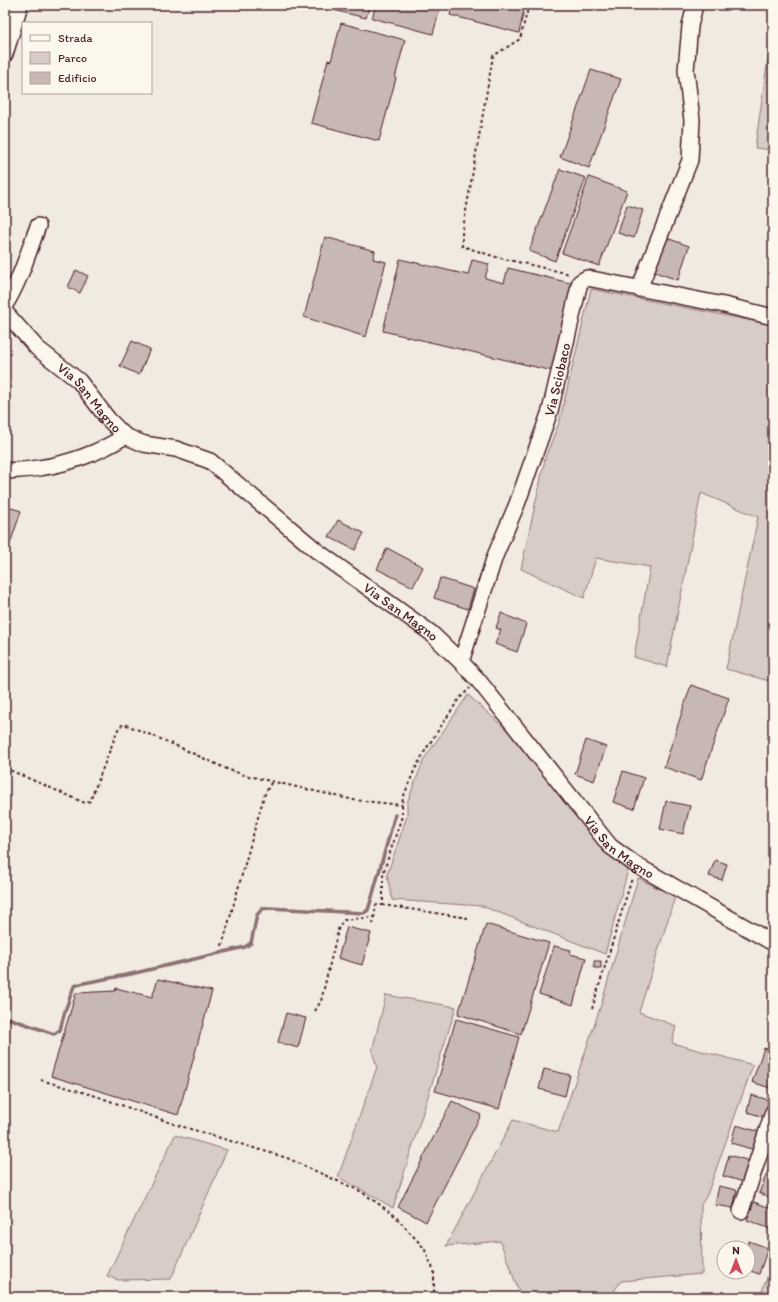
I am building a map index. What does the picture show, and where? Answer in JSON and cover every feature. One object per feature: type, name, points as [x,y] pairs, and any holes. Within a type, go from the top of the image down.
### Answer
[{"type":"street","points":[[5,54],[20,5]]},
{"type":"street","points":[[639,289],[690,160],[692,120],[686,70],[690,26],[694,5]]},
{"type":"street","points":[[5,305],[13,292],[21,273],[38,226]]},
{"type":"street","points":[[587,278],[724,305],[773,317]]},
{"type":"street","name":"Via Sciobaco","points":[[461,662],[495,556],[550,411],[580,282],[587,278]]},
{"type":"street","name":"Via San Magno","points":[[5,312],[36,348],[79,381],[108,419],[125,436],[144,444],[176,448],[210,461],[317,551],[431,633],[478,680],[610,846],[636,865],[773,943]]},
{"type":"street","points":[[5,471],[39,468],[80,458],[113,444],[125,436]]},
{"type":"street","points":[[741,1211],[773,1112]]},
{"type":"path","points":[[529,5],[520,39],[493,56],[462,234],[462,246],[496,257],[587,278]]},
{"type":"path","points":[[383,905],[383,874],[402,816],[402,806],[414,771],[426,749],[459,699],[478,680]]},
{"type":"path","points":[[5,768],[85,804],[90,801],[119,727],[124,724],[227,769],[354,800],[402,806]]},
{"type":"path","points":[[222,946],[264,796],[272,781]]},
{"type":"path","points":[[592,1009],[636,865]]},
{"type":"path","points":[[373,924],[376,906],[383,905],[468,918]]},
{"type":"path","points":[[315,1012],[321,1001],[339,926],[344,920],[374,917]]},
{"type":"path","points":[[41,1080],[96,1096],[174,1124],[288,1158],[362,1192],[394,1215],[424,1248],[434,1271],[434,1292],[432,1297]]},
{"type":"green space","points":[[773,23],[773,150],[755,148]]},
{"type":"green space","points":[[591,289],[773,325],[773,682],[726,669],[758,517],[701,493],[667,667],[634,657],[650,567],[596,558],[584,598],[521,569],[546,455],[559,423]]},
{"type":"green space","points":[[468,695],[508,731],[604,852],[628,870],[605,954],[482,906],[392,900],[387,875],[407,816],[407,803],[424,759]]},
{"type":"green space","points":[[638,878],[675,897],[639,1012],[676,1026],[672,1043],[753,1065],[707,1195],[701,1205],[702,1274],[621,1281],[610,1297],[519,1297],[520,1294],[500,1241],[446,1246],[513,1120],[558,1132],[601,1005]]},
{"type":"green space","points":[[386,995],[456,1007],[393,1208],[338,1177],[377,1067],[372,1051]]},
{"type":"green space","points":[[175,1135],[227,1150],[171,1279],[118,1280],[107,1276]]},
{"type":"green space","points":[[773,1261],[773,1297],[771,1297],[762,1291]]},
{"type":"building","points":[[313,5],[370,5],[366,18]]},
{"type":"building","points":[[376,5],[441,5],[433,34],[372,18]]},
{"type":"building","points":[[452,5],[525,5],[519,33],[450,15]]},
{"type":"building","points":[[341,23],[405,40],[379,141],[311,123],[328,60],[331,61]]},
{"type":"building","points":[[591,70],[621,79],[589,168],[560,157]]},
{"type":"building","points":[[560,169],[586,178],[555,261],[529,251]]},
{"type":"building","points":[[589,177],[627,191],[599,266],[562,253]]},
{"type":"building","points":[[627,205],[643,210],[634,238],[618,233]]},
{"type":"building","points":[[325,237],[375,251],[373,259],[386,262],[366,337],[304,317]]},
{"type":"building","points":[[664,237],[689,246],[678,280],[652,271]]},
{"type":"building","points":[[400,259],[468,275],[472,260],[489,264],[485,278],[504,283],[508,268],[574,284],[553,371],[383,331]]},
{"type":"building","points":[[76,270],[88,276],[80,293],[68,287]]},
{"type":"building","points":[[132,341],[150,349],[139,375],[120,366]]},
{"type":"building","points":[[5,506],[21,511],[7,553],[5,552]]},
{"type":"building","points":[[338,520],[364,533],[355,550],[329,537]]},
{"type":"building","points":[[387,548],[423,567],[413,587],[377,569]]},
{"type":"building","points":[[440,578],[474,589],[468,609],[434,598]]},
{"type":"building","points":[[501,613],[526,624],[517,652],[495,644],[501,630],[496,628]]},
{"type":"building","points":[[691,685],[729,698],[701,780],[664,767]]},
{"type":"building","points":[[586,740],[606,747],[594,781],[575,774]]},
{"type":"building","points":[[623,771],[644,778],[634,809],[613,802]]},
{"type":"building","points":[[666,801],[690,806],[683,834],[660,829]]},
{"type":"building","points":[[715,860],[727,864],[722,880],[709,876]]},
{"type":"building","points":[[486,924],[549,943],[521,1034],[458,1014]]},
{"type":"building","points":[[347,927],[371,933],[362,965],[338,958]]},
{"type":"building","points":[[554,946],[571,950],[570,954],[586,958],[573,1005],[539,994]]},
{"type":"building","points":[[594,961],[601,961],[601,968],[594,968]]},
{"type":"building","points":[[158,979],[212,991],[178,1115],[51,1076],[76,993],[115,991],[116,988],[152,997]]},
{"type":"building","points":[[286,1013],[306,1018],[298,1048],[278,1042]]},
{"type":"building","points":[[456,1019],[519,1037],[499,1109],[435,1091]]},
{"type":"building","points":[[764,1048],[773,1051],[773,1089],[752,1082]]},
{"type":"building","points":[[544,1069],[570,1075],[565,1096],[539,1089]]},
{"type":"building","points":[[751,1095],[769,1100],[764,1117],[747,1112]]},
{"type":"building","points":[[452,1101],[481,1115],[426,1222],[398,1207]]},
{"type":"building","points":[[736,1125],[760,1132],[755,1150],[731,1143]]},
{"type":"building","points":[[729,1155],[750,1161],[744,1182],[723,1176]]},
{"type":"building","points":[[768,1171],[773,1173],[773,1198],[759,1193]]},
{"type":"building","points":[[719,1186],[737,1190],[733,1208],[715,1205]]},
{"type":"building","points":[[754,1202],[773,1209],[773,1230],[747,1220]]},
{"type":"building","points":[[756,1244],[768,1248],[759,1274],[756,1273]]},
{"type":"waterway","points":[[5,1017],[54,1034],[60,1030],[74,986],[245,947],[251,943],[257,915],[262,909],[269,908],[364,913],[368,910],[395,815]]},
{"type":"waterway","points":[[429,1297],[441,1296]]}]
